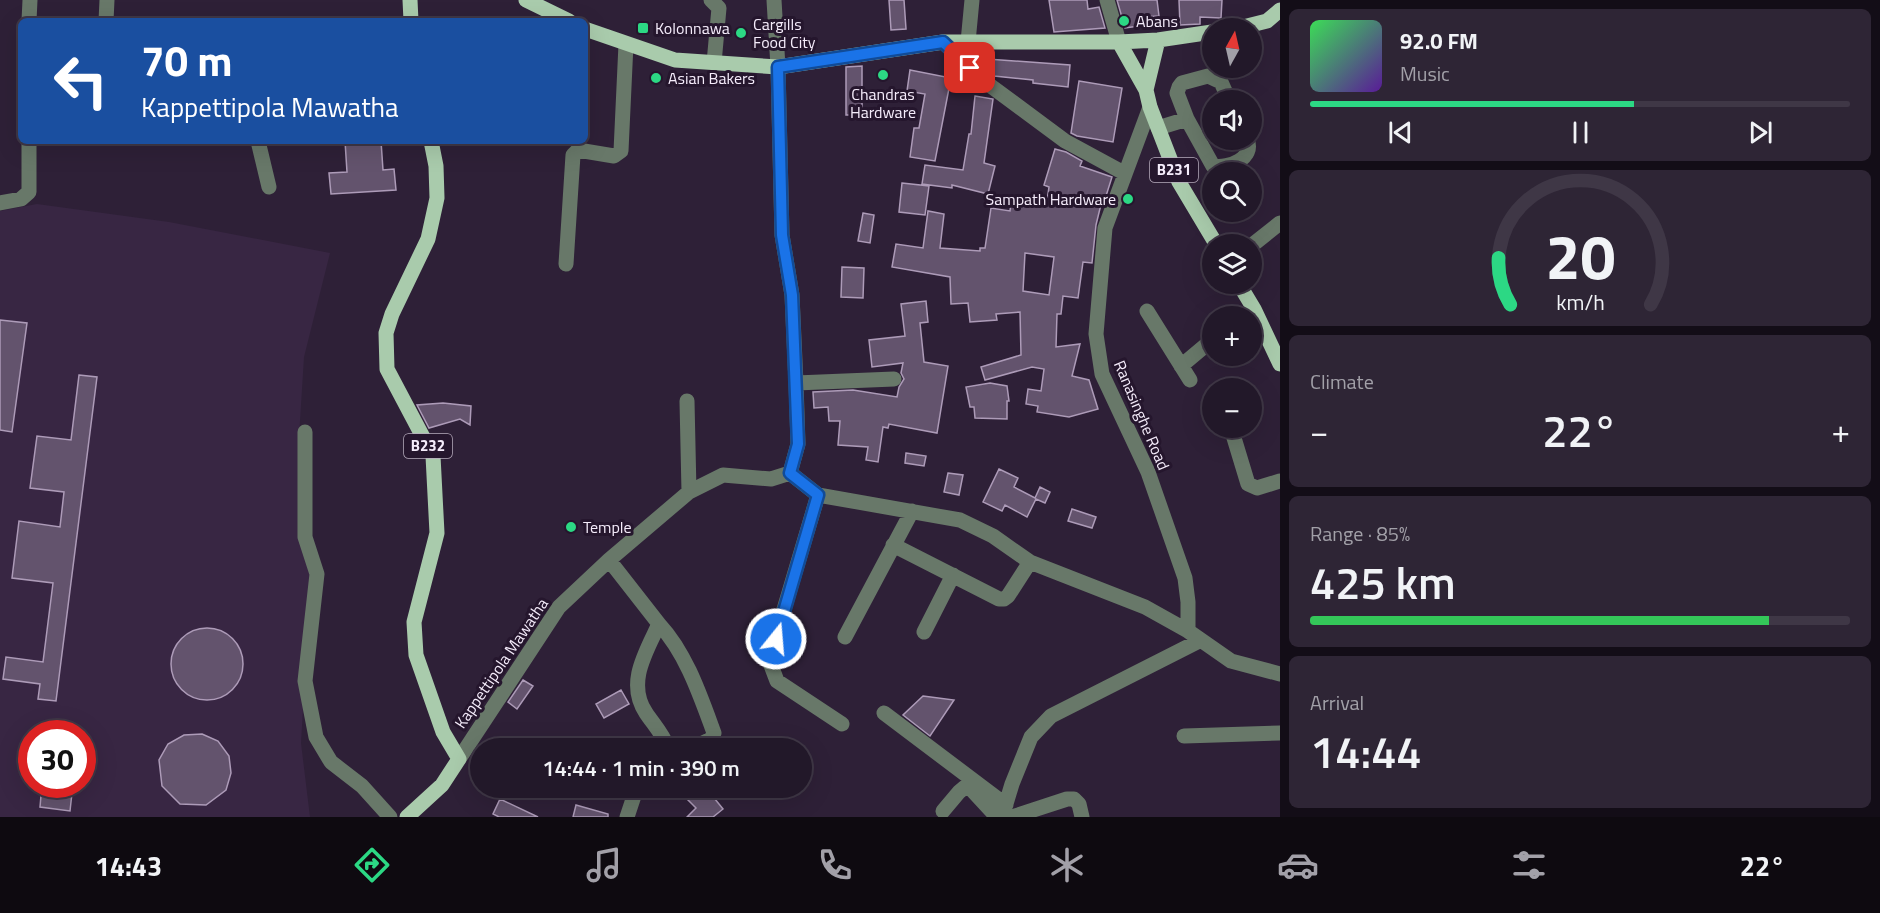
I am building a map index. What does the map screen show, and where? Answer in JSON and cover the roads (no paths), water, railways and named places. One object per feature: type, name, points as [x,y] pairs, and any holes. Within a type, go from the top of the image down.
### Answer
[{"type":"main road","points":[[410,0],[411,18]]},
{"type":"main road","points":[[526,0],[563,18]]},
{"type":"main road","points":[[1262,22],[1280,10]]},
{"type":"main road","points":[[588,30],[675,60],[778,67],[943,42],[1119,42],[1158,40],[1202,33]]},
{"type":"main road","name":"B231","points":[[1146,90],[1158,40]]},
{"type":"main road","name":"B231","points":[[1119,42],[1146,90],[1150,107],[1179,182],[1210,234]]},
{"type":"main road","name":"B232","points":[[432,144],[436,166],[437,198],[428,239],[392,314],[387,333],[387,369],[433,456],[437,533],[414,622],[416,655],[443,732],[459,759]]},
{"type":"main road","points":[[1262,332],[1280,364]]},
{"type":"main road","points":[[407,817],[442,785],[459,759]]},
{"type":"street","points":[[30,0],[30,18]]},
{"type":"street","points":[[106,18],[107,0]]},
{"type":"street","points":[[774,0],[782,235],[792,295],[796,383],[798,444],[790,473],[818,495],[960,520],[993,536],[1030,562],[1145,607],[1188,631],[1231,661],[1280,674]]},
{"type":"street","points":[[968,42],[972,0]]},
{"type":"street","points":[[1107,0],[1119,42]]},
{"type":"street","points":[[714,63],[717,3]]},
{"type":"street","points":[[943,42],[984,81],[1065,141],[1124,173]]},
{"type":"street","points":[[566,264],[573,155],[578,150],[614,156],[621,151],[626,44]]},
{"type":"street","points":[[1202,146],[1187,119],[1177,93],[1179,87],[1182,83],[1208,76],[1221,82],[1225,90]]},
{"type":"street","name":"Ranasinghe Road","points":[[1150,107],[1105,228],[1096,334],[1102,374],[1148,472],[1185,578],[1188,631]]},
{"type":"street","points":[[1158,128],[1187,119]]},
{"type":"street","points":[[0,203],[21,199],[29,192],[29,144]]},
{"type":"street","points":[[259,144],[269,187]]},
{"type":"street","points":[[1204,150],[1213,166],[1219,167],[1244,158],[1249,150]]},
{"type":"street","points":[[1262,238],[1280,224]]},
{"type":"street","points":[[1147,311],[1190,380]]},
{"type":"street","points":[[1181,366],[1202,348]]},
{"type":"street","points":[[796,383],[894,379]]},
{"type":"street","points":[[687,401],[689,492]]},
{"type":"street","points":[[305,432],[305,537],[317,574],[305,681],[316,737],[331,762],[362,786],[390,817]]},
{"type":"street","points":[[1234,438],[1248,484],[1257,488],[1280,481]]},
{"type":"street","name":"Kappettipola Mawatha","points":[[459,759],[559,608],[609,560],[689,492],[723,476],[771,478],[790,473]]},
{"type":"street","points":[[818,495],[769,660],[777,681],[842,724]]},
{"type":"street","points":[[845,637],[912,511]]},
{"type":"street","points":[[893,545],[999,599],[1004,599],[1030,562]]},
{"type":"street","points":[[609,560],[658,624],[673,639],[700,696],[714,733],[712,738]]},
{"type":"street","points":[[924,632],[953,575]]},
{"type":"street","points":[[658,624],[639,668],[637,689],[644,711],[664,738]]},
{"type":"street","points":[[1004,814],[1012,784],[1031,737],[1051,716],[1201,640]]},
{"type":"street","points":[[884,713],[1004,814]]},
{"type":"street","points":[[1184,736],[1280,733]]},
{"type":"street","points":[[943,811],[965,787],[1004,814]]},
{"type":"street","points":[[627,817],[633,798]]},
{"type":"street","points":[[1004,814],[1074,799],[1079,804],[1082,817]]},
{"type":"place","name":"Abans","points":[[1124,21]]},
{"type":"place","name":"Kolonnawa","points":[[643,28]]},
{"type":"place","name":"Cargills Food City","points":[[741,33]]},
{"type":"place","name":"Chandras Hardware","points":[[883,75]]},
{"type":"place","name":"Asian Bakers","points":[[656,78]]},
{"type":"place","name":"Sampath Hardware","points":[[1128,199]]},
{"type":"place","name":"Temple","points":[[571,527]]}]
